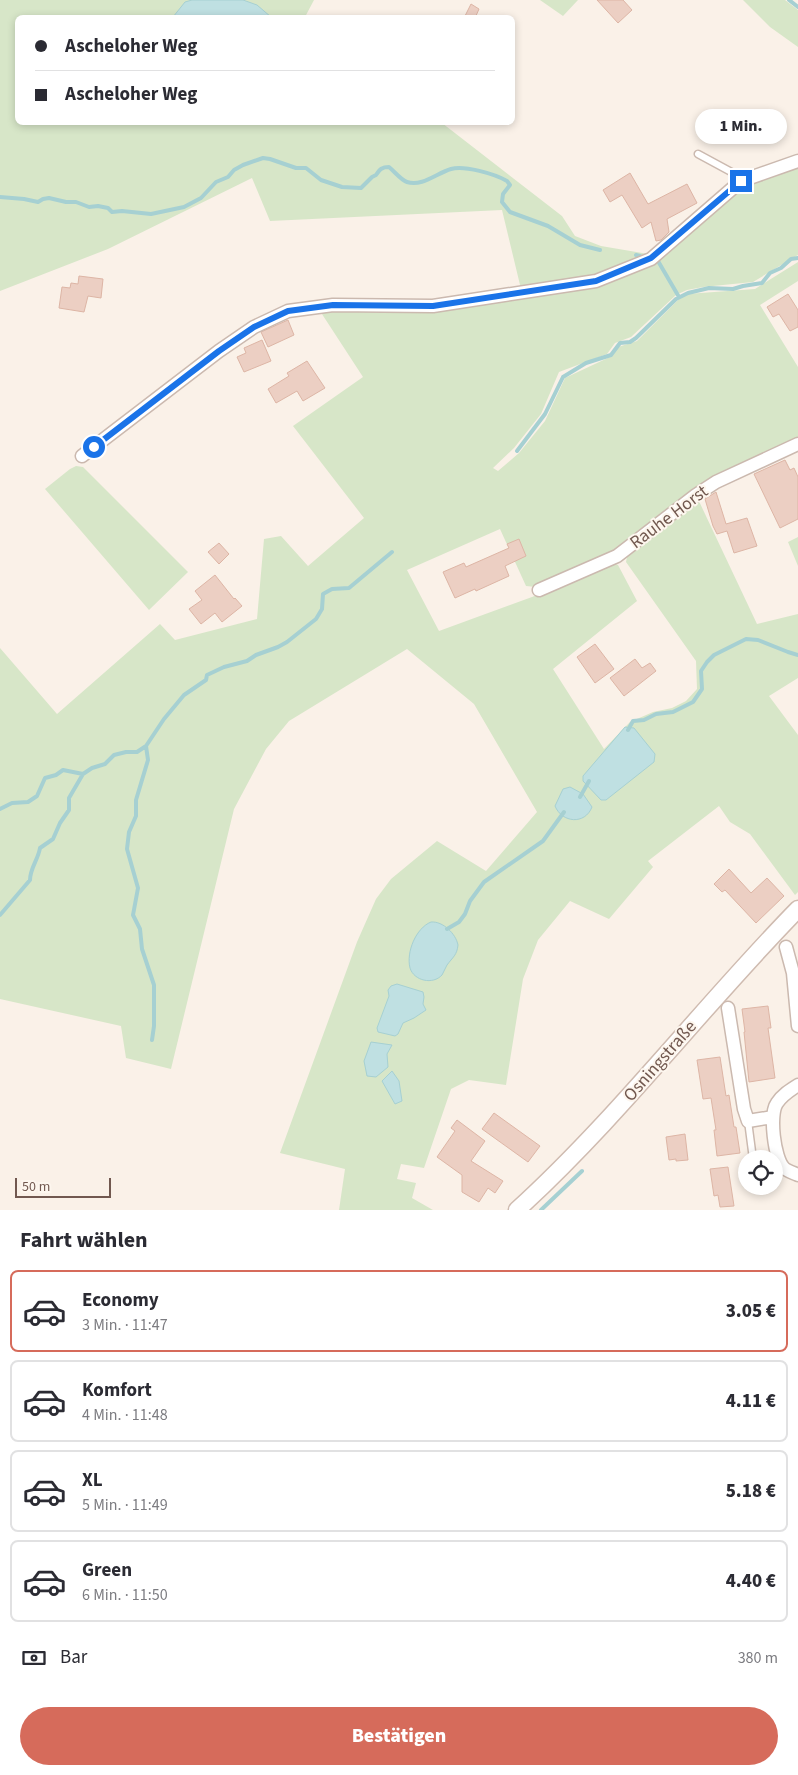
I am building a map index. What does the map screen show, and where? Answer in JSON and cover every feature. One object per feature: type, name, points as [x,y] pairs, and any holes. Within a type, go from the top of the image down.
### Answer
[{"type":"street","points":[[82,456],[219,351],[254,327],[288,311],[333,305],[433,306],[596,281],[651,258],[741,181],[798,162]]},
{"type":"street","name":"Rauhe Horst","points":[[540,590],[617,556],[696,495],[716,482],[798,444]]},
{"type":"street","name":"Osningstraße","points":[[517,1210],[575,1154],[643,1082],[725,987],[798,909]]},
{"type":"street","points":[[786,947],[793,973],[798,1026]]},
{"type":"street","points":[[728,1008],[744,1109],[748,1121],[773,1116]]},
{"type":"street","points":[[777,1150],[773,1116],[776,1104],[785,1093],[798,1085]]},
{"type":"street","points":[[783,1171],[798,1175]]},
{"type":"lane","points":[[698,154],[735,174],[741,181]]},
{"type":"lane","points":[[748,1121],[752,1150]]},
{"type":"green space","points":[[0,0],[314,0],[306,15],[15,15],[15,125],[445,125],[562,216],[575,236],[601,246],[648,254],[594,276],[521,289],[502,210],[270,221],[252,178],[108,249],[0,291]]},
{"type":"green space","points":[[540,0],[578,0],[563,16]]},
{"type":"green space","points":[[743,0],[785,0],[798,10],[798,47],[770,27]]},
{"type":"green space","points":[[798,165],[798,255],[753,282],[703,287],[687,290],[676,295],[631,337],[615,343],[607,354],[559,372],[541,414],[514,448],[493,468],[498,471],[519,453],[545,421],[565,378],[612,356],[618,347],[637,341],[678,300],[687,294],[755,289],[798,262],[798,281],[760,305],[798,367],[798,439],[694,491],[601,559],[536,587],[526,586],[500,529],[407,570],[439,631],[532,597],[612,563],[618,565],[637,601],[553,669],[604,749],[630,722],[653,712],[672,708],[686,701],[697,689],[696,661],[626,562],[628,552],[697,497],[757,624],[798,614],[798,678],[769,696],[798,735],[798,892],[795,895],[750,834],[730,822],[719,806],[648,861],[653,867],[609,919],[570,901],[538,940],[523,979],[506,1085],[469,1080],[451,1089],[424,1168],[401,1164],[397,1179],[416,1183],[412,1198],[433,1210],[339,1210],[345,1169],[280,1153],[357,942],[376,899],[391,879],[437,841],[486,871],[537,812],[474,704],[407,649],[289,721],[266,749],[234,809],[171,1069],[126,1058],[121,1026],[0,999],[0,648],[57,714],[160,624],[175,640],[257,619],[264,539],[281,536],[308,566],[364,518],[293,426],[363,377],[320,311],[427,311],[652,263],[733,193],[759,178]]},
{"type":"green space","points":[[76,466],[83,467],[188,572],[149,610],[45,489]]},
{"type":"green space","points":[[798,537],[798,566],[788,542]]},
{"type":"water","points":[[192,0],[243,0],[257,5],[269,15],[175,15],[185,2]]},
{"type":"water","points":[[625,727],[634,728],[655,754],[654,762],[606,800],[601,800],[583,781],[583,776]]},
{"type":"water","points":[[570,787],[583,794],[592,807],[584,817],[574,820],[563,816],[555,806],[563,789]]},
{"type":"water","points":[[431,922],[436,922],[448,929],[455,937],[458,945],[456,954],[442,975],[429,981],[415,976],[410,968],[409,955],[413,941],[421,929]]},
{"type":"water","points":[[397,984],[423,992],[423,1004],[426,1010],[403,1023],[398,1034],[395,1036],[378,1032],[377,1028],[389,996],[388,990],[391,986]]},
{"type":"water","points":[[371,1042],[392,1045],[387,1054],[388,1067],[376,1077],[367,1076],[364,1061]]},
{"type":"water","points":[[392,1071],[399,1081],[402,1101],[395,1104],[382,1081]]},
{"type":"building","points":[[597,0],[623,0],[632,10],[618,23]]},
{"type":"building","points":[[471,4],[479,9],[476,15],[466,15]]},
{"type":"building","points":[[630,173],[648,204],[687,184],[697,203],[667,219],[669,232],[661,240],[656,241],[651,222],[642,228],[622,195],[610,202],[603,190]]},
{"type":"building","points":[[79,276],[103,279],[101,298],[88,296],[84,312],[59,308],[62,287],[70,288],[71,283],[78,284]]},
{"type":"building","points":[[788,294],[798,310],[798,327],[790,331],[779,314],[773,317],[767,307]]},
{"type":"building","points":[[288,320],[294,335],[268,347],[261,332]]},
{"type":"building","points":[[262,340],[271,361],[244,372],[237,357],[246,353],[244,348]]},
{"type":"building","points":[[307,361],[325,388],[303,401],[297,391],[276,403],[268,389],[289,376],[287,373]]},
{"type":"building","points":[[785,460],[790,470],[794,468],[798,477],[798,519],[780,528],[754,474]]},
{"type":"building","points":[[716,492],[726,524],[747,518],[757,546],[734,553],[727,531],[717,534],[705,499]]},
{"type":"building","points":[[519,539],[526,556],[505,566],[509,576],[455,598],[443,572],[464,563],[466,567],[509,548],[507,544]]},
{"type":"building","points":[[219,543],[229,554],[219,564],[208,552]]},
{"type":"building","points":[[215,575],[242,606],[222,622],[215,613],[201,624],[189,609],[202,600],[195,591]]},
{"type":"building","points":[[595,644],[614,669],[595,683],[577,657]]},
{"type":"building","points":[[635,659],[642,668],[650,663],[656,671],[624,696],[610,678]]},
{"type":"building","points":[[729,869],[751,893],[767,878],[784,896],[756,923],[725,890],[722,892],[714,884]]},
{"type":"building","points":[[768,1006],[771,1028],[768,1028],[775,1078],[749,1082],[742,1009]]},
{"type":"building","points":[[720,1057],[726,1096],[729,1095],[734,1127],[736,1127],[740,1150],[738,1153],[717,1156],[714,1130],[716,1130],[711,1098],[703,1099],[697,1060]]},
{"type":"building","points":[[494,1113],[540,1146],[528,1162],[482,1129]]},
{"type":"building","points":[[457,1120],[485,1141],[471,1161],[503,1181],[495,1193],[488,1188],[479,1202],[462,1192],[462,1175],[437,1157],[455,1131],[451,1128]]},
{"type":"building","points":[[685,1134],[688,1160],[669,1160],[666,1137]]},
{"type":"building","points":[[728,1167],[734,1206],[720,1207],[718,1195],[714,1196],[710,1169]]},
{"type":"waterway","points":[[789,0],[798,7]]},
{"type":"waterway","points":[[0,197],[38,202],[49,198],[76,202],[89,207],[108,208],[112,212],[122,211],[151,214],[184,207],[201,198],[216,182],[228,177],[234,170],[263,158],[296,168],[306,168],[321,180],[342,187],[361,188],[385,167],[389,167],[407,182],[413,183],[424,181],[451,169],[464,168],[487,173],[507,181],[510,185],[503,194],[502,202],[510,212],[548,226],[580,245],[600,250]]},
{"type":"waterway","points":[[636,255],[640,256]]},
{"type":"waterway","points":[[517,451],[545,414],[563,377],[586,363],[611,355],[620,343],[630,342],[636,338],[676,299],[688,293],[709,288],[733,289],[762,283],[770,273],[781,268],[791,259],[798,258]]},
{"type":"waterway","points":[[658,261],[679,297]]},
{"type":"waterway","points":[[0,915],[30,880],[40,848],[53,839],[60,823],[69,810],[69,798],[83,774],[92,768],[105,764],[114,755],[137,752],[146,746],[164,719],[184,695],[206,680],[207,675],[224,667],[247,661],[256,655],[287,642],[316,619],[322,609],[323,594],[332,589],[349,588],[392,552]]},
{"type":"waterway","points":[[628,730],[633,721],[644,720],[656,714],[673,712],[693,702],[702,689],[701,671],[707,662],[714,655],[746,639],[758,640],[798,655]]},
{"type":"waterway","points":[[146,746],[148,760],[136,800],[136,816],[129,832],[127,849],[138,888],[133,915],[140,929],[142,949],[154,985],[152,1040]]},
{"type":"waterway","points":[[0,809],[12,803],[28,802],[37,796],[45,778],[56,775],[63,770],[83,774]]},
{"type":"waterway","points":[[580,797],[589,781]]},
{"type":"waterway","points":[[447,929],[459,922],[465,914],[470,901],[484,882],[543,841],[564,812]]},
{"type":"waterway","points":[[541,1210],[582,1171]]},
{"type":"route","points":[[94,447],[219,351],[254,327],[288,311],[333,305],[433,306],[596,281],[651,258],[741,181]]}]
